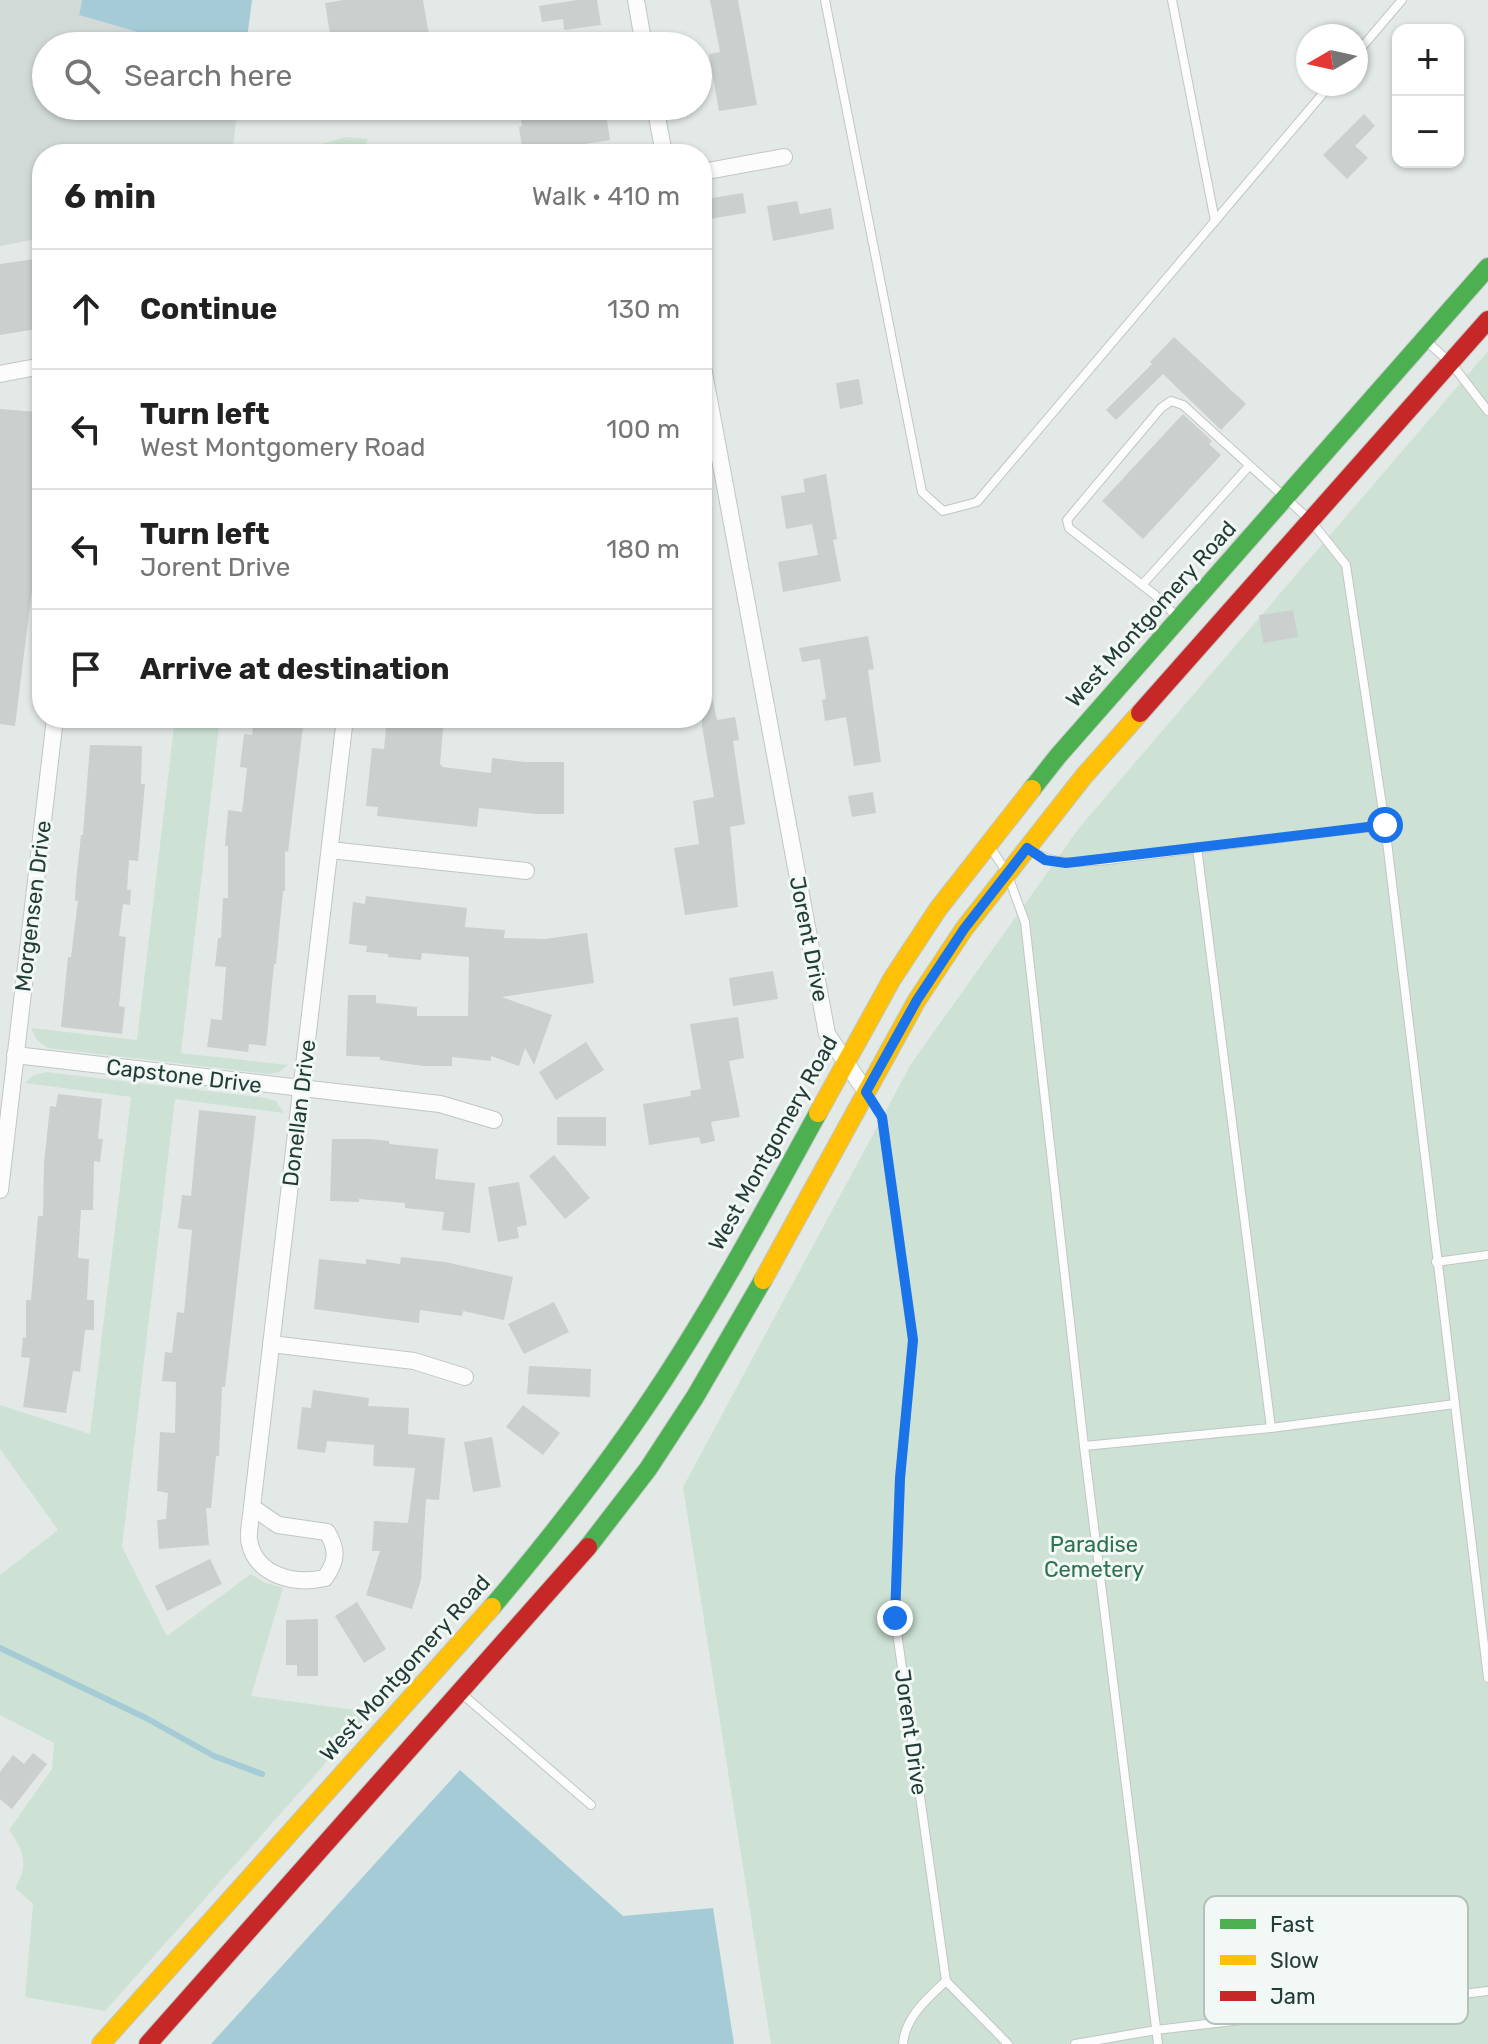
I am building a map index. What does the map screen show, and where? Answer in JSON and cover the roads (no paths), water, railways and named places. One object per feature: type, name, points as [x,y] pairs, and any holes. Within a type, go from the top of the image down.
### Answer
[{"type":"main road","name":"West Montgomery Road","points":[[101,2044],[493,1606],[561,1525],[665,1378],[751,1235],[892,979],[938,909],[1058,756],[1488,267]]},
{"type":"main road","points":[[148,2044],[589,1546],[648,1469],[695,1397],[781,1249],[917,1000],[964,929],[1084,776],[1488,320]]},
{"type":"street","points":[[636,0],[642,32]]},
{"type":"street","points":[[658,120],[662,144]]},
{"type":"street","points":[[712,170],[784,157]]},
{"type":"street","points":[[0,374],[32,368]]},
{"type":"street","name":"Jorent Drive","points":[[712,416],[827,1034],[866,1092]]},
{"type":"street","name":"Morgensen Drive","points":[[0,1190],[54,728]]},
{"type":"street","name":"Donellan Drive","points":[[252,1507],[278,1525],[327,1532],[336,1546],[335,1564],[325,1578],[307,1582],[275,1575],[255,1559],[249,1538],[252,1507],[271,1344],[344,728]]},
{"type":"street","points":[[330,850],[526,871]]},
{"type":"street","name":"Capstone Drive","points":[[15,1055],[440,1104],[494,1120]]},
{"type":"street","points":[[271,1344],[414,1361],[465,1377]]},
{"type":"lane","points":[[825,0],[922,492],[943,511],[977,502],[1321,96]]},
{"type":"lane","points":[[1172,0],[1215,221]]},
{"type":"lane","points":[[1368,40],[1402,0]]},
{"type":"lane","points":[[1426,340],[1451,363],[1488,411]]},
{"type":"lane","points":[[1179,619],[1142,585],[1069,528],[1067,520],[1161,408],[1171,401],[1183,405],[1311,521],[1346,565],[1385,825],[1488,1678]]},
{"type":"lane","points":[[1142,585],[1249,466]]},
{"type":"lane","points":[[1027,848],[1045,860],[1066,863],[1385,825]]},
{"type":"lane","points":[[987,843],[1007,873],[1025,922],[1084,1446],[1158,2044]]},
{"type":"lane","points":[[1197,847],[1271,1428]]},
{"type":"lane","name":"Jorent Drive","points":[[866,1092],[882,1117],[913,1340],[899,1493],[895,1618],[946,1981]]},
{"type":"lane","points":[[1436,1262],[1488,1255]]},
{"type":"lane","points":[[1084,1446],[1271,1428],[1455,1404]]},
{"type":"lane","points":[[461,1694],[591,1805]]},
{"type":"lane","points":[[903,2044],[904,2035],[917,2009],[946,1981],[1008,2044]]},
{"type":"lane","points":[[1468,1993],[1488,1991]]},
{"type":"lane","points":[[1075,2044],[1207,2024]]},
{"type":"water","points":[[82,0],[252,0],[248,32],[137,32],[79,15]]},
{"type":"water","points":[[460,1770],[623,1916],[713,1908],[734,2044],[211,2044]]},
{"type":"waterway","points":[[0,1648],[146,1718],[214,1756],[262,1774]]},
{"type":"park label","name":"Paradise Cemetery","points":[[1094,1556]]}]
